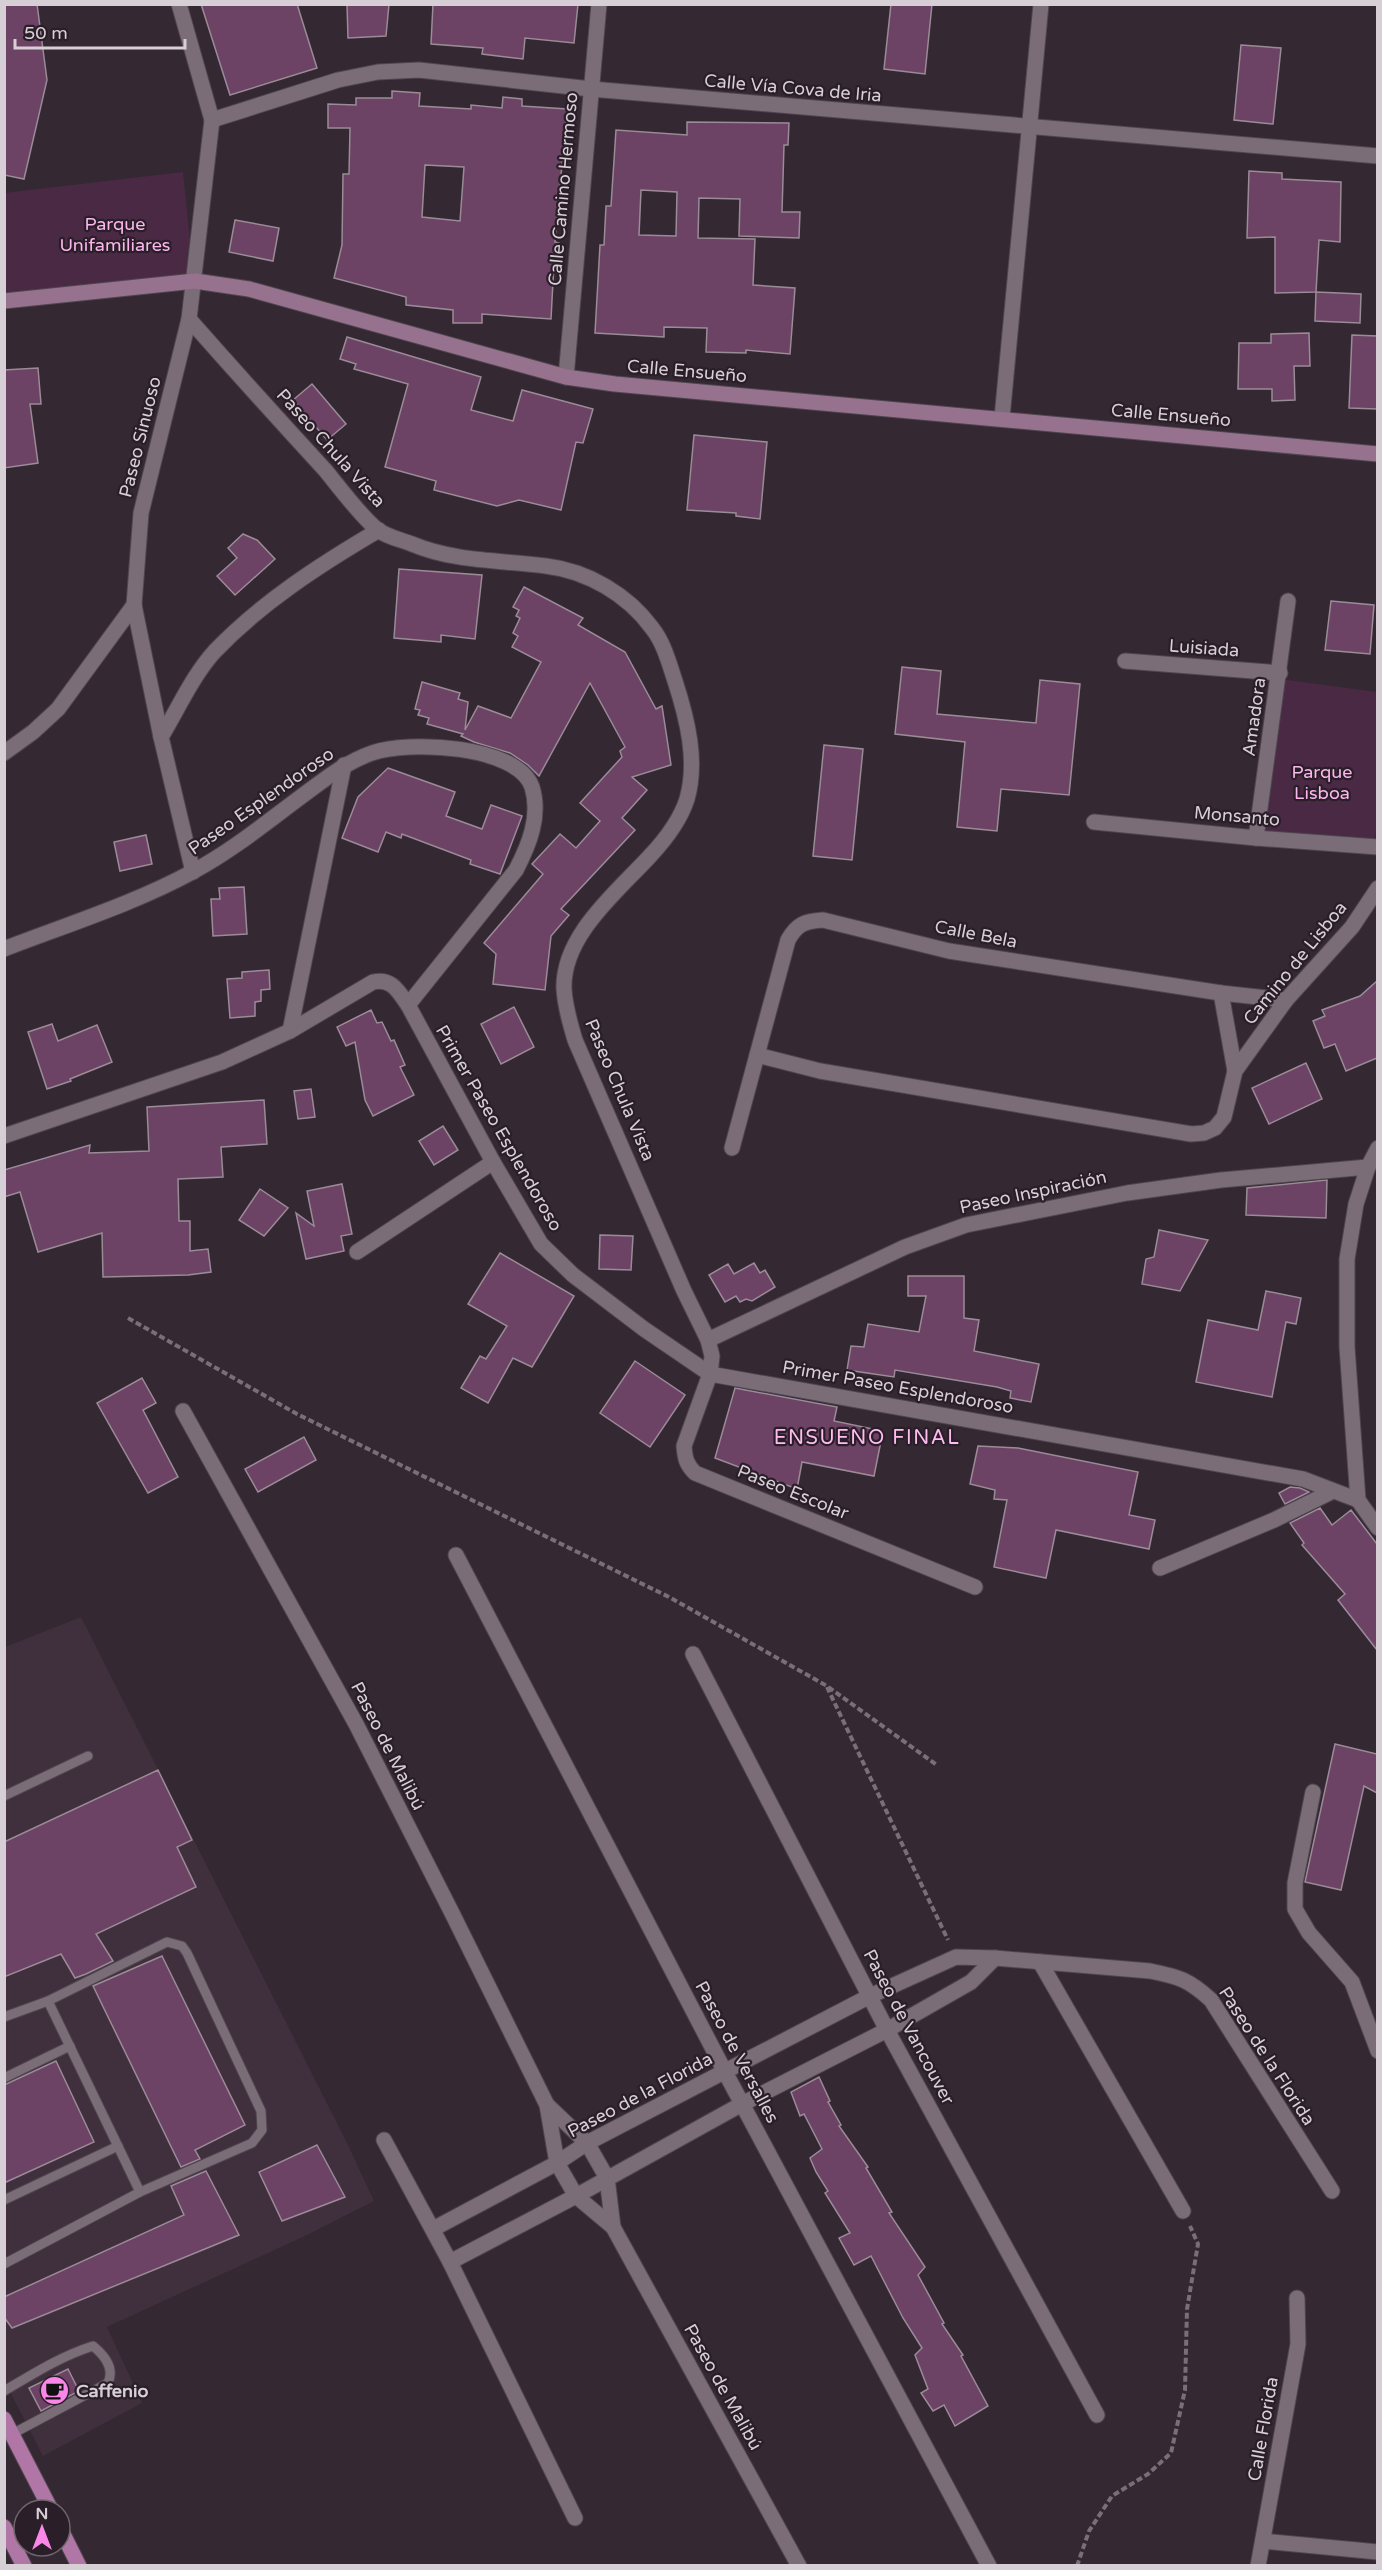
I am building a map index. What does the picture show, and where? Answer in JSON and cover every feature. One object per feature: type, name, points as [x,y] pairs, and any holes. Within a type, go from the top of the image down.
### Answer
[{"type":"main road","points":[[4,2419],[45,2498]]},
{"type":"main road","points":[[4,2527],[24,2565]]},
{"type":"main road","points":[[72,2551],[79,2565]]},
{"type":"street","points":[[179,4],[212,120]]},
{"type":"street","name":"Calle Camino Hermoso","points":[[566,376],[600,4]]},
{"type":"street","points":[[1002,418],[1041,4]]},
{"type":"street","name":"Calle Vía Cova de Iria","points":[[212,120],[338,80],[378,72],[419,70],[591,89],[1377,156]]},
{"type":"street","name":"Paseo Sinuoso","points":[[193,872],[161,737],[134,605],[141,513],[189,319],[212,120]]},
{"type":"street","name":"Calle Ensueño","points":[[4,301],[195,280],[249,289],[566,376],[615,384],[1377,454]]},
{"type":"street","name":"Paseo Chula Vista","points":[[189,319],[378,530],[427,550],[458,558],[549,566],[578,573],[611,588],[653,629],[665,653],[678,690],[690,747],[692,773],[687,800],[676,823],[659,846],[604,904],[576,943],[567,962],[564,987],[566,1009],[575,1041],[684,1291],[708,1340],[712,1356]]},
{"type":"street","points":[[161,737],[215,651],[268,604],[324,563],[378,530]]},
{"type":"street","name":"Amadora","points":[[1256,838],[1288,601]]},
{"type":"street","points":[[4,753],[33,732],[58,709],[134,605]]},
{"type":"street","name":"Luisiada","points":[[1125,661],[1280,673]]},
{"type":"street","name":"Paseo Esplendoroso","points":[[4,949],[109,909],[193,872],[232,848],[344,765],[374,752],[392,748],[441,746],[473,752],[500,761],[521,773],[531,785],[534,822],[529,845],[516,870],[408,1005]]},
{"type":"street","points":[[290,1031],[344,765]]},
{"type":"street","name":"Monsanto","points":[[1094,822],[1377,847]]},
{"type":"street","name":"Camino de Lisboa","points":[[757,1055],[820,1071],[1191,1134],[1204,1133],[1215,1128],[1224,1117],[1235,1071],[1286,1000],[1352,927],[1377,888]]},
{"type":"street","name":"Calle Bela","points":[[732,1148],[788,940],[795,928],[806,920],[823,920],[948,951],[1221,993],[1286,1000]]},
{"type":"street","name":"Primer Paseo Esplendoroso","points":[[4,1136],[222,1062],[290,1031],[373,982],[390,982],[396,986],[408,1005],[492,1162],[541,1244],[565,1267],[644,1329],[710,1374],[1303,1479],[1358,1500]]},
{"type":"street","points":[[1221,993],[1235,1071]]},
{"type":"street","points":[[1377,1148],[1356,1204],[1347,1259],[1347,1347],[1358,1500],[1377,1528]]},
{"type":"street","points":[[357,1251],[492,1162]]},
{"type":"street","name":"Paseo Inspiración","points":[[708,1340],[905,1247],[966,1225],[1127,1193],[1221,1180],[1368,1167]]},
{"type":"street","name":"Paseo Escolar","points":[[712,1356],[710,1374],[684,1446],[687,1466],[695,1473],[975,1587]]},
{"type":"street","name":"Paseo de Malibú","points":[[183,1411],[356,1724],[547,2106],[557,2163],[576,2196],[613,2227],[799,2565]]},
{"type":"street","points":[[1160,1568],[1274,1521],[1334,1491]]},
{"type":"street","name":"Paseo de Versalles","points":[[456,1555],[725,2072],[989,2565]]},
{"type":"street","name":"Paseo de Vancouver","points":[[693,1654],[886,2030],[1097,2415]]},
{"type":"street","points":[[1313,1792],[1295,1883],[1295,1909],[1309,1933],[1352,1982],[1377,2051]]},
{"type":"street","name":"Paseo de la Florida","points":[[433,2229],[557,2163],[587,2144],[870,1996],[956,1957],[995,1958],[1150,1971],[1174,1975],[1192,1983],[1211,2000],[1332,2191]]},
{"type":"street","points":[[450,2262],[576,2196],[742,2104],[886,2030],[971,1982],[995,1958]]},
{"type":"street","points":[[1040,1962],[1183,2211]]},
{"type":"street","name":"Paseo de Malibú","points":[[547,2106],[587,2144],[607,2178],[613,2227]]},
{"type":"street","points":[[384,2140],[450,2262],[574,2518]]},
{"type":"street","name":"Calle Florida","points":[[1258,2565],[1298,2344],[1297,2298]]},
{"type":"street","points":[[1263,2541],[1377,2552]]},
{"type":"lane","points":[[4,1796],[88,1756]]},
{"type":"lane","points":[[4,2017],[48,2001],[167,1942],[182,1946],[261,2111],[262,2130],[252,2144],[140,2192],[4,2264]]},
{"type":"lane","points":[[48,2001],[140,2192]]},
{"type":"lane","points":[[4,2078],[70,2046]]},
{"type":"lane","points":[[4,2200],[118,2146]]},
{"type":"lane","points":[[4,2391],[50,2364],[93,2346],[101,2353],[110,2372],[108,2383],[12,2434]]},
{"type":"path","points":[[128,1318],[297,1414],[669,1597],[827,1686],[937,1765]]},
{"type":"path","points":[[827,1686],[956,1957]]},
{"type":"path","points":[[1077,2565],[1089,2531],[1112,2496],[1148,2474],[1171,2453],[1185,2390],[1187,2309],[1198,2244],[1183,2211]]},
{"type":"shaded area","points":[[81,1617],[348,2145],[374,2201],[307,2235],[107,2327],[142,2403],[43,2456],[5,2382],[5,1647]]},
{"type":"green space","name":"Parque Unifamiliares","points":[[183,172],[194,280],[5,299],[4,193]]},
{"type":"green space","name":"Parque Lisboa","points":[[1280,679],[1377,692],[1378,810],[1375,841],[1262,833]]},
{"type":"building","points":[[4,4],[37,4],[47,80],[24,179],[4,175]]},
{"type":"building","points":[[201,4],[297,4],[317,68],[230,95]]},
{"type":"building","points":[[347,4],[389,4],[386,36],[348,38]]},
{"type":"building","points":[[433,4],[578,4],[574,43],[525,38],[523,59],[482,54],[483,48],[431,44]]},
{"type":"building","points":[[891,4],[932,4],[925,74],[884,69]]},
{"type":"building","points":[[1241,45],[1281,48],[1273,124],[1234,120]]},
{"type":"building","points":[[392,91],[420,93],[419,106],[471,109],[471,105],[502,108],[503,97],[522,99],[522,106],[567,109],[555,242],[559,243],[558,263],[554,263],[551,319],[482,314],[482,323],[453,323],[453,310],[406,305],[406,297],[334,278],[342,245],[343,174],[349,174],[350,128],[328,128],[328,104],[356,105],[356,98],[392,98]],"holes":[[[425,165],[464,167],[460,221],[422,217]]]},
{"type":"building","points":[[687,122],[789,123],[788,145],[784,145],[782,212],[800,212],[799,238],[739,236],[740,199],[699,198],[698,238],[755,239],[753,285],[795,288],[790,354],[746,350],[746,353],[706,352],[707,328],[664,327],[664,337],[595,333],[600,245],[604,245],[606,206],[611,206],[616,130],[687,135]],"holes":[[[641,190],[677,192],[676,236],[639,235]]]},
{"type":"building","points":[[1249,171],[1282,173],[1282,179],[1341,182],[1340,242],[1319,240],[1316,292],[1275,293],[1275,237],[1247,238]]},
{"type":"building","points":[[235,220],[279,228],[273,261],[229,252]]},
{"type":"building","points":[[1316,292],[1361,294],[1360,323],[1315,321]]},
{"type":"building","points":[[1309,333],[1310,366],[1294,366],[1295,400],[1272,401],[1272,389],[1238,389],[1239,343],[1271,343],[1271,334]]},
{"type":"building","points":[[1352,335],[1377,336],[1377,409],[1349,408]]},
{"type":"building","points":[[347,337],[481,377],[471,410],[513,421],[522,390],[593,409],[583,443],[576,442],[561,510],[519,500],[497,506],[434,490],[436,481],[385,467],[408,384],[354,369],[356,364],[340,359]]},
{"type":"building","points":[[38,368],[41,404],[30,404],[38,463],[4,468],[4,370]]},
{"type":"building","points":[[312,384],[346,424],[327,440],[293,400]]},
{"type":"building","points":[[694,435],[767,442],[760,519],[736,516],[736,513],[687,510]]},
{"type":"building","points":[[243,534],[257,540],[275,559],[235,595],[217,576],[237,558],[228,548]]},
{"type":"building","points":[[399,569],[482,575],[475,639],[441,635],[441,642],[394,638]]},
{"type":"building","points":[[524,587],[583,618],[578,625],[625,652],[656,709],[662,706],[671,765],[632,777],[647,790],[622,818],[635,830],[561,909],[569,915],[551,936],[545,990],[493,984],[496,954],[484,943],[543,874],[532,864],[560,834],[576,848],[600,821],[580,803],[622,757],[620,751],[625,747],[590,683],[539,776],[510,753],[474,742],[461,736],[463,734],[427,724],[429,718],[418,715],[420,710],[415,709],[422,682],[460,693],[458,699],[468,702],[465,730],[478,706],[511,718],[541,662],[512,647],[518,636],[513,633],[520,618],[516,616],[519,610],[513,607]]},
{"type":"building","points":[[1331,601],[1374,605],[1370,654],[1325,650]]},
{"type":"building","points":[[902,667],[941,671],[937,714],[1036,723],[1040,680],[1080,684],[1069,795],[1001,789],[997,831],[957,827],[965,742],[895,734]]},
{"type":"building","points":[[824,745],[863,749],[852,860],[813,856]]},
{"type":"building","points":[[388,768],[455,792],[446,816],[482,829],[491,805],[522,816],[500,874],[470,864],[471,860],[402,834],[401,838],[386,832],[378,852],[342,838],[358,797]]},
{"type":"building","points":[[146,835],[152,864],[120,871],[114,842]]},
{"type":"building","points":[[244,887],[247,934],[213,936],[211,899],[220,899],[219,888]]},
{"type":"building","points":[[269,970],[270,989],[261,990],[261,1001],[255,1002],[255,1016],[230,1018],[227,979],[242,978],[242,972]]},
{"type":"building","points":[[1377,981],[1377,1058],[1346,1071],[1335,1044],[1324,1048],[1313,1021],[1325,1016],[1322,1010],[1360,996]]},
{"type":"building","points":[[514,1007],[534,1047],[501,1064],[481,1024]]},
{"type":"building","points":[[371,1010],[377,1023],[382,1022],[391,1041],[394,1040],[405,1065],[400,1067],[414,1095],[373,1116],[365,1100],[355,1042],[346,1046],[337,1027]]},
{"type":"building","points":[[52,1024],[58,1041],[97,1025],[112,1062],[70,1079],[71,1081],[47,1089],[28,1032]]},
{"type":"building","points":[[1306,1063],[1322,1099],[1269,1124],[1252,1088]]},
{"type":"building","points":[[311,1089],[315,1117],[298,1119],[294,1091]]},
{"type":"building","points":[[264,1100],[267,1144],[221,1147],[223,1177],[178,1179],[179,1221],[190,1221],[190,1251],[208,1249],[211,1272],[188,1275],[103,1277],[102,1233],[38,1252],[20,1192],[4,1197],[4,1170],[90,1145],[89,1153],[149,1151],[147,1107]]},
{"type":"building","points":[[443,1126],[458,1150],[434,1165],[419,1141]]},
{"type":"building","points":[[1327,1180],[1326,1218],[1246,1215],[1247,1188]]},
{"type":"building","points":[[342,1184],[352,1234],[341,1236],[344,1251],[306,1259],[296,1213],[314,1226],[307,1191]]},
{"type":"building","points":[[260,1189],[288,1208],[264,1236],[239,1220]]},
{"type":"building","points":[[1159,1230],[1208,1240],[1180,1291],[1142,1284],[1146,1259],[1154,1257]]},
{"type":"building","points":[[600,1235],[633,1236],[631,1270],[599,1269]]},
{"type":"building","points":[[500,1253],[574,1296],[532,1367],[513,1358],[488,1403],[461,1388],[480,1356],[486,1359],[507,1326],[468,1304]]},
{"type":"building","points":[[754,1263],[760,1273],[765,1270],[775,1287],[752,1301],[746,1299],[740,1302],[736,1296],[725,1302],[709,1275],[728,1264],[734,1274]]},
{"type":"building","points":[[908,1276],[964,1276],[964,1318],[979,1320],[974,1351],[1039,1364],[1031,1402],[1010,1398],[1011,1391],[997,1387],[895,1370],[894,1377],[847,1370],[851,1346],[864,1347],[868,1324],[919,1332],[926,1296],[908,1296]]},
{"type":"building","points":[[1266,1291],[1301,1298],[1296,1324],[1286,1322],[1272,1397],[1196,1382],[1208,1320],[1258,1330]]},
{"type":"building","points":[[635,1361],[685,1395],[650,1447],[600,1413]]},
{"type":"building","points":[[142,1378],[156,1403],[143,1410],[178,1477],[148,1493],[97,1403]]},
{"type":"building","points":[[735,1388],[837,1407],[834,1421],[883,1431],[874,1476],[802,1462],[797,1489],[715,1458]]},
{"type":"building","points":[[304,1437],[316,1460],[258,1492],[245,1469]]},
{"type":"building","points":[[978,1446],[1018,1448],[1138,1472],[1129,1515],[1155,1520],[1149,1549],[1056,1530],[1046,1578],[994,1567],[1007,1500],[994,1499],[995,1490],[970,1484]]},
{"type":"building","points":[[1290,1487],[1309,1492],[1285,1504],[1279,1493]]},
{"type":"building","points":[[1320,1508],[1332,1525],[1351,1510],[1377,1544],[1377,1650],[1338,1600],[1345,1594],[1302,1545],[1304,1543],[1290,1523]]},
{"type":"building","points":[[1335,1744],[1377,1754],[1377,1793],[1364,1786],[1341,1890],[1305,1882]]},
{"type":"building","points":[[158,1770],[192,1840],[177,1847],[196,1887],[96,1934],[113,1961],[86,1974],[75,1978],[61,1954],[4,1977],[4,1842]]},
{"type":"building","points":[[162,1956],[245,2125],[195,2150],[200,2159],[181,2167],[93,1986]]},
{"type":"building","points":[[56,2061],[94,2142],[4,2183],[4,2085]]},
{"type":"building","points":[[819,2077],[830,2101],[828,2102],[841,2125],[839,2126],[868,2167],[866,2168],[892,2212],[889,2213],[925,2267],[918,2275],[944,2323],[942,2324],[963,2355],[961,2356],[988,2406],[955,2426],[944,2405],[933,2411],[921,2393],[928,2389],[915,2355],[922,2348],[903,2318],[871,2256],[854,2265],[839,2238],[850,2233],[825,2193],[828,2191],[810,2158],[822,2149],[804,2114],[800,2116],[791,2092]]},
{"type":"building","points":[[317,2145],[345,2197],[282,2221],[259,2172]]},
{"type":"building","points":[[206,2171],[239,2235],[12,2328],[4,2317],[4,2297],[184,2215],[171,2186]]},
{"type":"building","name":"Caffenio","points":[[68,2369],[79,2391],[41,2411],[29,2388]]},
{"type":"place","name":"Caffenio","points":[[55,2391]]},
{"type":"district","name":"ENSUENO FINAL","points":[[867,1437]]}]
